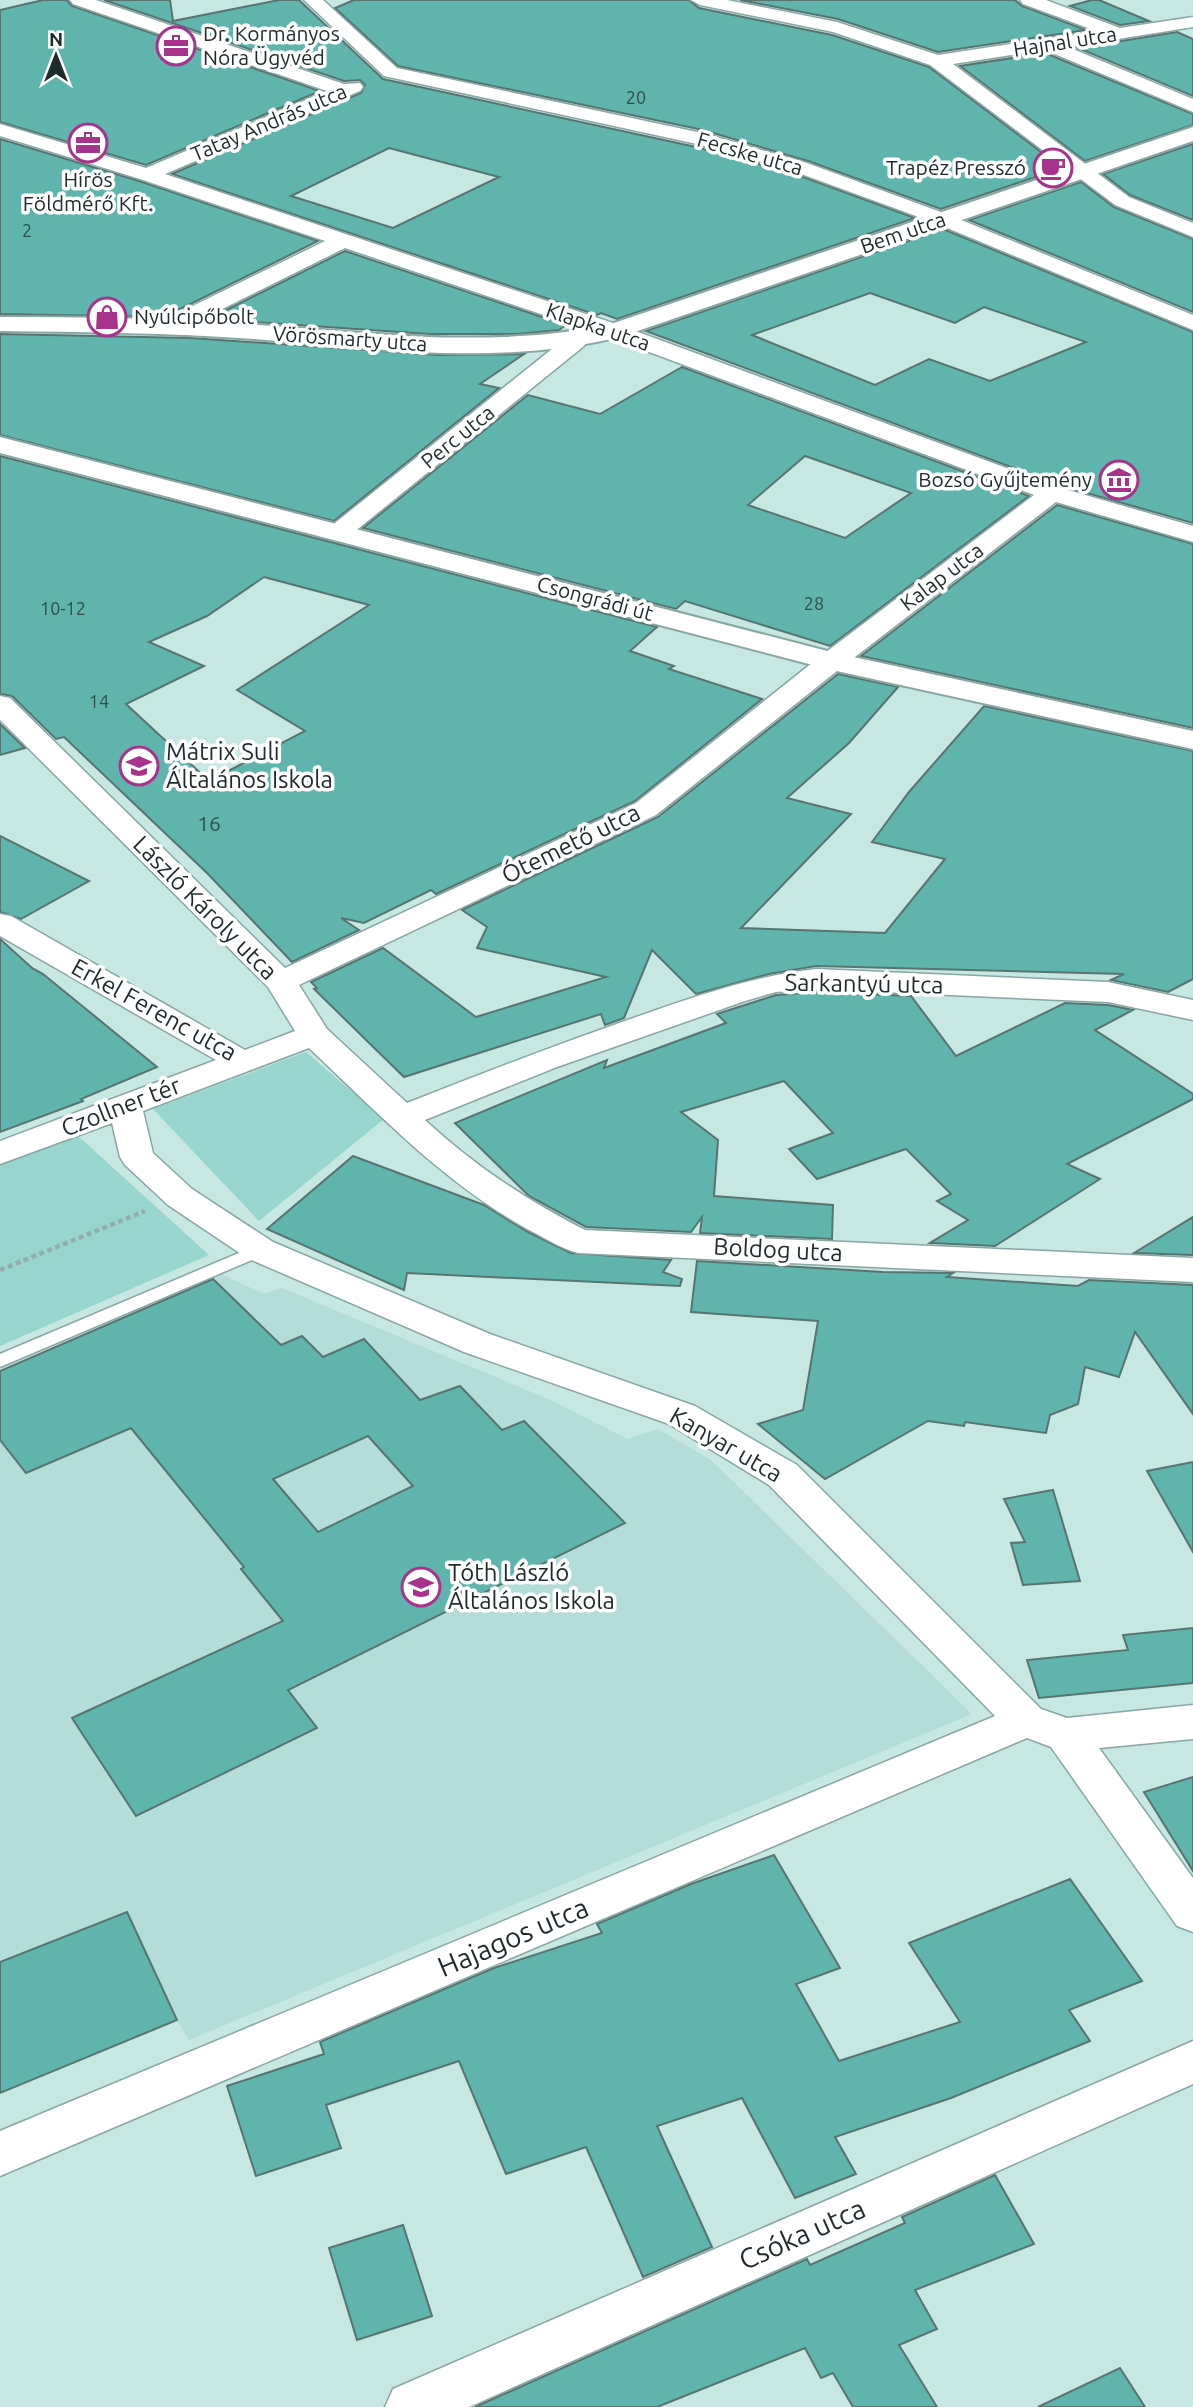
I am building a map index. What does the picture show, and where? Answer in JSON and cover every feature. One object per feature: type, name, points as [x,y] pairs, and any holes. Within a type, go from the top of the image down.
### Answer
[{"type":"street","points":[[79,0],[343,90]]},
{"type":"street","points":[[313,0],[391,72]]},
{"type":"street","points":[[700,0],[837,27],[937,61],[1122,201],[1193,231]]},
{"type":"street","points":[[1029,0],[1121,34]]},
{"type":"street","name":"Hajnal utca","points":[[937,61],[1193,22]]},
{"type":"street","points":[[1049,45],[1193,106]]},
{"type":"street","name":"Tatay András utca","points":[[147,176],[343,90],[391,72]]},
{"type":"street","name":"Fecske utca","points":[[391,72],[702,139],[800,167],[942,219],[1193,323]]},
{"type":"street","name":"Klapka utca","points":[[4,134],[147,176],[614,331],[1052,494],[1193,534]]},
{"type":"street","name":"Bem utca","points":[[614,331],[1193,134]]},
{"type":"street","points":[[170,326],[340,242]]},
{"type":"street","name":"Vörösmarty utca","points":[[0,324],[170,326],[480,348],[576,341],[614,331]]},
{"type":"street","name":"Perc utca","points":[[339,532],[576,341]]},
{"type":"street","name":"Csongrádi út","points":[[0,445],[832,661],[1193,740]]},
{"type":"street","name":"Kalap utca","points":[[832,661],[1052,494]]},
{"type":"street","name":"Ótemető utca","points":[[281,982],[646,809],[832,661]]},
{"type":"street","name":"László Károly utca","points":[[0,705],[281,982],[314,1035],[403,1117]]},
{"type":"street","name":"Erkel Ferenc utca","points":[[0,923],[241,1061],[314,1035]]},
{"type":"street","name":"Sarkantyú utca","points":[[403,1117],[545,1060],[734,994],[789,982],[816,979],[1108,992],[1193,1010]]},
{"type":"street","name":"Czollner tér","points":[[0,1153],[241,1061]]},
{"type":"street","name":"Kanyar utca","points":[[125,1106],[137,1157],[180,1198],[260,1250],[477,1343],[681,1415],[783,1475],[1046,1728],[1193,1913]]},
{"type":"street","name":"Boldog utca","points":[[403,1117],[447,1159],[511,1205],[578,1241],[1193,1270]]},
{"type":"street","name":"Hajagos utca","points":[[0,2154],[1046,1728],[1193,1722]]},
{"type":"street","name":"Csóka utca","points":[[411,2407],[1193,2062]]},
{"type":"lane","points":[[0,1361],[260,1250]]},
{"type":"path","points":[[0,1270],[180,1198]]},
{"type":"shaded area","points":[[306,1052],[384,1119],[259,1221],[153,1109]]},
{"type":"shaded area","points":[[77,1135],[209,1255],[0,1346],[0,1164]]},
{"type":"shaded area","name":"Tóth László Általános Iskola","points":[[221,1274],[264,1294],[282,1288],[553,1401],[627,1439],[658,1429],[711,1460],[972,1714],[189,2040],[177,2020],[0,2093],[0,1374]]},
{"type":"building","points":[[43,0],[67,0],[72,6],[320,91],[146,165],[0,122],[0,10]]},
{"type":"building","points":[[104,0],[170,0],[173,21],[279,0],[299,0],[383,79],[696,147],[792,173],[915,218],[617,319],[601,313],[597,315],[172,174],[361,93],[365,85],[360,80],[344,81]],"holes":[[[389,148],[499,177],[393,228],[291,196]]]},
{"type":"building","points":[[354,0],[689,0],[699,8],[832,35],[929,67],[1062,168],[941,209],[808,161],[703,130],[398,66],[335,8]]},
{"type":"building","points":[[740,0],[1015,0],[1022,6],[1086,30],[938,52],[838,19]]},
{"type":"building","points":[[1099,0],[1149,21],[1120,25],[1070,6]]},
{"type":"building","points":[[1177,32],[1193,39],[1193,96],[1078,48]]},
{"type":"building","points":[[1045,53],[1193,114],[1193,125],[1085,161],[960,66]]},
{"type":"building","points":[[0,139],[139,181],[318,241],[164,317],[0,314]]},
{"type":"building","points":[[1193,144],[1193,220],[1130,195],[1103,174]]},
{"type":"building","points":[[1081,182],[1114,207],[1193,239],[1193,312],[969,220]]},
{"type":"building","points":[[943,229],[1193,332],[1193,523],[1062,486],[646,331]],"holes":[[[870,293],[955,323],[984,307],[1086,342],[990,381],[929,359],[875,385],[752,335]]]},
{"type":"building","points":[[345,251],[566,325],[559,330],[518,334],[429,334],[208,319]]},
{"type":"building","points":[[0,334],[190,338],[439,355],[524,354],[480,384],[499,388],[334,521],[0,435]]},
{"type":"building","points":[[682,367],[1029,496],[830,646],[685,601],[676,609],[363,528],[528,395],[600,414]],"holes":[[[805,456],[911,493],[845,538],[748,505]]]},
{"type":"building","points":[[0,456],[657,627],[630,651],[674,666],[669,669],[762,699],[635,801],[436,894],[431,890],[364,923],[341,918],[359,930],[292,962],[207,873],[64,737],[56,739],[12,696],[0,694]],"holes":[[[264,577],[369,605],[237,690],[305,731],[209,781],[126,704],[204,666],[149,642],[207,616]]]},
{"type":"building","points":[[1057,505],[1193,544],[1193,728],[861,656]]},
{"type":"building","points":[[838,674],[898,687],[849,743],[787,798],[851,814],[741,928],[885,933],[945,859],[872,842],[909,792],[984,706],[1193,751],[1193,979],[1168,992],[1111,980],[1124,974],[816,966],[769,974],[696,994],[652,950],[624,1018],[605,1025],[601,1014],[404,1077],[314,989],[317,988],[311,982],[383,948],[476,1017],[606,977],[477,948],[487,927],[462,910],[658,817]]},
{"type":"building","points":[[0,724],[25,748],[0,755]]},
{"type":"building","points":[[0,836],[89,881],[21,919],[0,912]]},
{"type":"building","points":[[0,939],[32,968],[43,974],[157,1067],[81,1099],[83,1101],[0,1132]]},
{"type":"building","points":[[816,992],[911,996],[956,1056],[1065,1003],[1108,1005],[1133,1010],[1095,1030],[1193,1094],[1193,1099],[1067,1164],[1100,1179],[995,1246],[930,1243],[968,1220],[937,1201],[951,1194],[906,1149],[817,1179],[789,1149],[833,1133],[784,1081],[681,1112],[718,1140],[714,1196],[833,1205],[832,1239],[700,1233],[702,1217],[691,1232],[586,1227],[529,1196],[455,1123],[607,1060],[604,1068],[726,1023],[717,1014],[776,995]]},
{"type":"building","points":[[353,1156],[484,1205],[528,1232],[571,1253],[671,1260],[663,1272],[682,1279],[680,1286],[407,1273],[404,1290],[267,1229]]},
{"type":"building","points":[[1193,1217],[1193,1255],[1134,1253]]},
{"type":"building","points":[[697,1261],[883,1272],[953,1273],[947,1277],[1078,1286],[1089,1280],[1193,1285],[1193,1414],[1135,1332],[1119,1377],[1085,1367],[1078,1404],[1050,1415],[1046,1433],[965,1422],[964,1426],[928,1421],[825,1479],[758,1424],[803,1410],[818,1321],[691,1312]]},
{"type":"building","points":[[213,1279],[281,1345],[302,1336],[323,1357],[364,1339],[420,1400],[460,1386],[502,1430],[524,1421],[625,1523],[288,1690],[317,1728],[136,1816],[72,1718],[283,1621],[241,1569],[244,1567],[131,1428],[26,1473],[0,1440],[0,1371]],"holes":[[[368,1436],[413,1486],[318,1532],[273,1479]]]},
{"type":"building","points":[[1193,1462],[1193,1552],[1147,1471]]},
{"type":"building","points":[[1053,1490],[1080,1581],[1023,1585],[1011,1543],[1025,1542],[1004,1499]]},
{"type":"building","points":[[1193,1628],[1193,1683],[1039,1698],[1027,1660],[1128,1650],[1123,1635]]},
{"type":"building","points":[[1193,1777],[1193,1871],[1144,1792]]},
{"type":"building","points":[[774,1855],[840,1968],[796,1984],[839,2061],[960,2022],[909,1943],[1070,1879],[1142,1981],[1069,2010],[1090,2041],[951,2098],[835,2137],[856,2174],[795,2198],[742,2098],[657,2126],[712,2247],[643,2277],[586,2147],[506,2174],[459,2061],[326,2105],[341,2148],[256,2176],[227,2086],[324,2054],[320,2042],[494,1968],[602,1933],[597,1924],[691,1884]]},
{"type":"building","points":[[127,1912],[177,2020],[0,2093],[0,1962]]},
{"type":"building","points":[[995,2175],[1034,2244],[915,2290],[937,2329],[899,2345],[937,2407],[853,2407],[833,2373],[821,2378],[805,2348],[657,2407],[475,2407],[807,2259],[810,2265],[905,2223],[902,2217]]},
{"type":"building","points":[[403,2225],[432,2316],[357,2340],[329,2248]]},
{"type":"building","points":[[1120,2368],[1145,2407],[1038,2407]]},
{"type":"place","name":"Dr. Kormányos Nóra Ügyvéd","points":[[176,46]]},
{"type":"place","name":"Hírös Földmérő Kft.","points":[[88,143]]},
{"type":"place","name":"Trapéz Presszó","points":[[1053,168]]},
{"type":"place","name":"Nyúlcipőbolt","points":[[107,317]]},
{"type":"place","name":"Bozsó Gyűjtemény","points":[[1119,480]]},
{"type":"place","name":"Mátrix Suli Általános Iskola","points":[[139,766]]},
{"type":"place","name":"Tóth László Általános Iskola","points":[[421,1587]]}]
